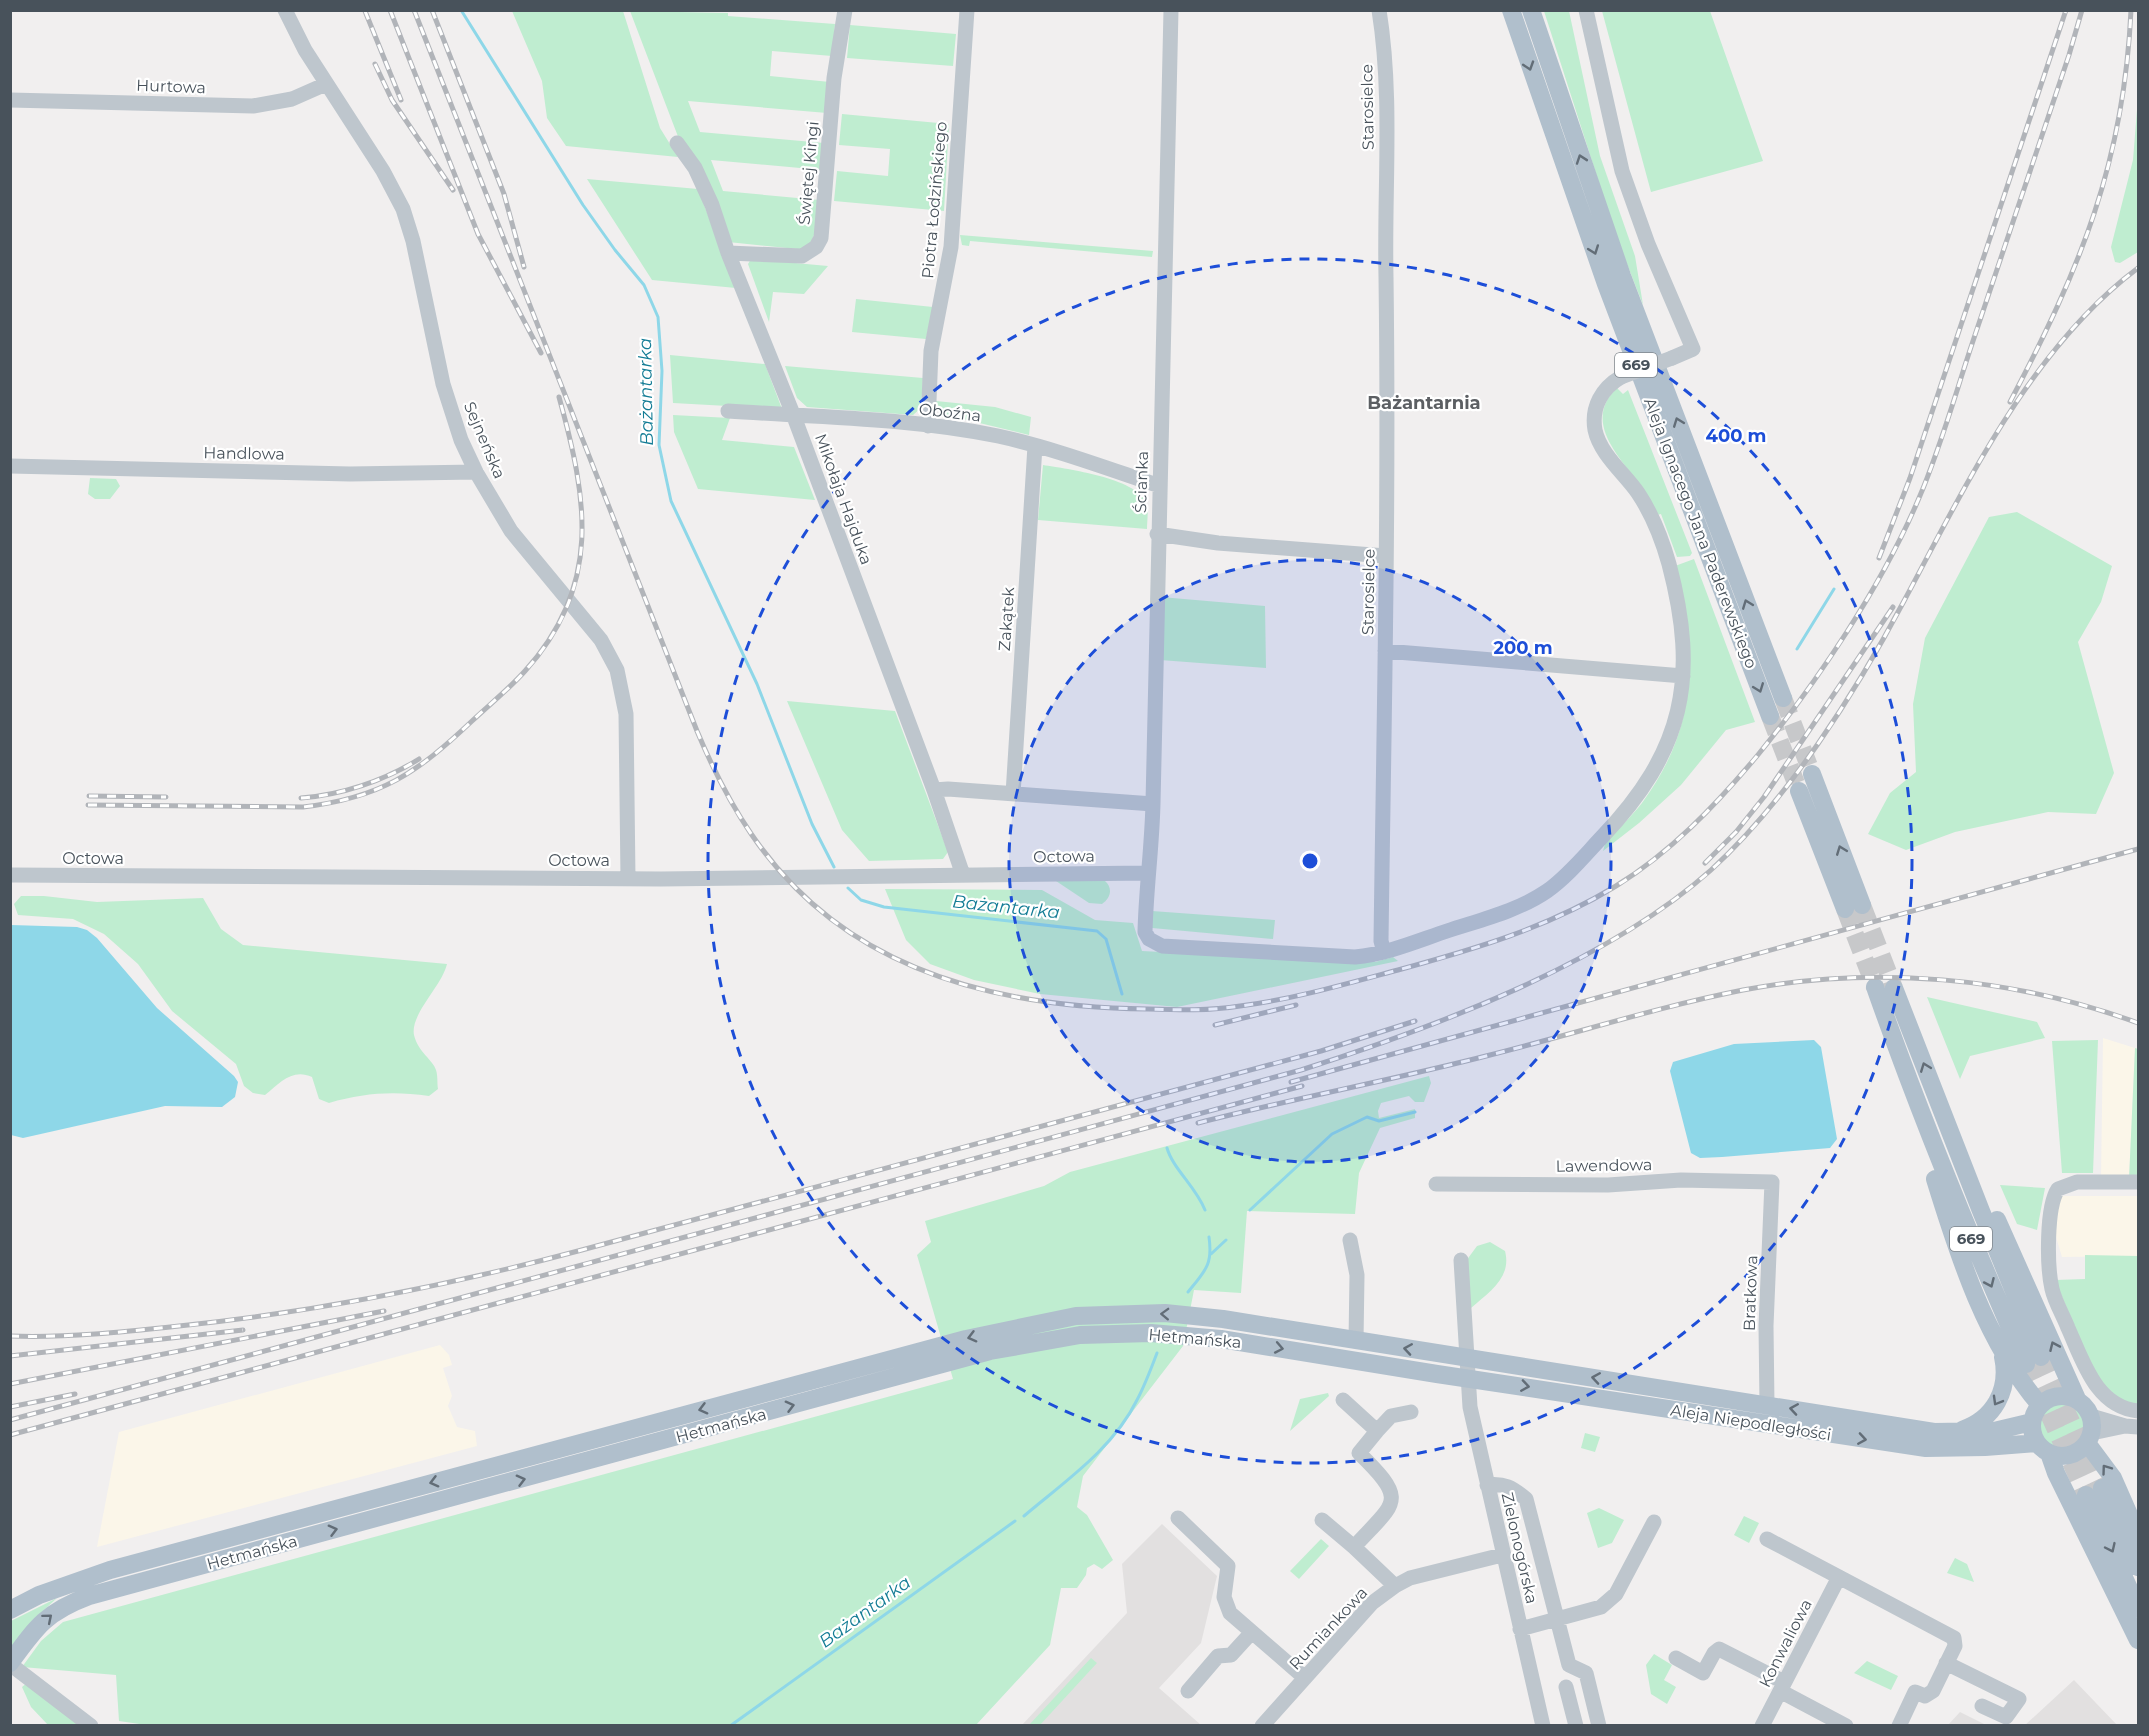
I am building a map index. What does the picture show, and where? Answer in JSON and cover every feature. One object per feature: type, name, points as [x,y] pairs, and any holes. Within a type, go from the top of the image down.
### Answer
[{"type":"main road","name":"Aleja Ignacego Jana Paderewskiego","points":[[1511,10],[1602,273],[1770,716]]},
{"type":"main road","name":"Aleja Ignacego Jana Paderewskiego","points":[[1532,10],[1622,276],[1783,698]]},
{"type":"main road","points":[[1799,791],[1854,907],[1812,774]]},
{"type":"main road","name":"669","points":[[1875,987],[1920,1113],[1968,1232],[2033,1360],[1947,1122],[1894,988]]},
{"type":"main road","points":[[1920,1113],[1934,1176],[1953,1237],[2001,1350],[2021,1383],[2040,1405]]},
{"type":"main road","points":[[1947,1122],[1978,1176],[2090,1431],[2139,1535]]},
{"type":"main road","name":"Hetmańska","points":[[10,1610],[39,1595],[110,1570],[987,1333],[1076,1316],[1165,1313],[1224,1319],[1466,1358]]},
{"type":"main road","points":[[1221,1339],[1224,1319]]},
{"type":"main road","name":"Hetmańska","points":[[10,1663],[35,1629],[61,1606],[89,1596],[990,1351],[1080,1335],[1151,1333],[1221,1339],[1467,1378]]},
{"type":"main road","points":[[1956,1432],[1980,1421],[1990,1413],[2000,1397],[2005,1371],[2001,1350]]},
{"type":"main road","name":"Aleja Niepodległości","points":[[1466,1358],[1896,1426],[1956,1432],[1994,1431],[2032,1422]]},
{"type":"main road","name":"Aleja Niepodległości","points":[[1467,1378],[1909,1446],[1949,1449],[2043,1448]]},
{"type":"main road","points":[[2077,1399],[2054,1397],[2040,1405],[2032,1422],[2139,1640]]},
{"type":"main road","points":[[2043,1448],[2070,1455],[2090,1431]]},
{"type":"main road","points":[[546,1452],[552,1471]]},
{"type":"main road","points":[[2139,1567],[2094,1491],[2139,1608]]},
{"type":"main road","points":[[89,1596],[104,1584],[110,1570]]},
{"type":"street","name":"Sejneńska","points":[[285,10],[302,46],[383,171],[403,209],[419,263],[443,384],[461,440],[476,472],[511,531],[602,640],[617,670],[627,714],[628,878]]},
{"type":"street","name":"Świętej Kingi","points":[[728,253],[802,256],[816,247],[821,238],[834,78],[844,10]]},
{"type":"street","name":"Piotra Łodzińskiego","points":[[928,426],[931,351],[949,270],[967,10]]},
{"type":"street","name":"Ścianka","points":[[1172,10],[1157,534],[1153,804],[1145,932],[1149,939],[1162,946],[1355,957],[1384,952]]},
{"type":"street","name":"Starosielce","points":[[1379,10],[1387,95],[1384,188],[1388,434],[1381,940],[1384,952]]},
{"type":"street","points":[[1384,952],[1526,902],[1547,891],[1572,869],[1623,816],[1656,769],[1674,727],[1683,676],[1681,621],[1662,541],[1639,495],[1604,449],[1595,431],[1598,401],[1611,383],[1693,349],[1641,226],[1622,171],[1602,93],[1586,10]]},
{"type":"street","name":"Hurtowa","points":[[10,100],[253,106],[292,99],[326,84]]},
{"type":"street","name":"Mikołaja Hajduka","points":[[677,143],[695,168],[712,205],[728,253],[793,414],[961,862],[963,875]]},
{"type":"street","name":"Oboźna","points":[[728,411],[793,414],[928,426],[996,436],[1035,446],[1160,486]]},
{"type":"street","name":"Zakątek","points":[[1013,794],[1035,446]]},
{"type":"street","name":"Handlowa","points":[[10,466],[350,474],[476,472]]},
{"type":"street","points":[[1157,534],[1218,543],[1386,556]]},
{"type":"street","points":[[1385,651],[1683,676]]},
{"type":"street","points":[[934,790],[948,789],[1153,804]]},
{"type":"street","name":"Octowa","points":[[10,875],[628,878],[1147,873]]},
{"type":"street","name":"Lawendowa","points":[[1436,1184],[1608,1185],[1681,1180],[1772,1182]]},
{"type":"street","name":"Bratkowa","points":[[1767,1405],[1766,1326],[1772,1182]]},
{"type":"street","points":[[2139,1182],[2065,1184],[2054,1196],[2050,1279],[2086,1368],[2098,1389],[2113,1403],[2139,1411]]},
{"type":"street","points":[[1350,1240],[1357,1275],[1356,1341]]},
{"type":"street","points":[[1461,1260],[1466,1358]]},
{"type":"street","name":"Zielonogórska","points":[[1466,1358],[1470,1407],[1502,1555],[1543,1725]]},
{"type":"street","points":[[1343,1400],[1377,1431]]},
{"type":"street","points":[[1354,1547],[1391,1506],[1392,1493],[1386,1479],[1359,1453],[1391,1416],[1411,1412]]},
{"type":"street","points":[[2090,1431],[2132,1426]]},
{"type":"street","points":[[1487,1485],[1501,1483],[1514,1488],[1526,1498],[1569,1665],[1586,1673],[1599,1725]]},
{"type":"street","points":[[1178,1518],[1228,1566],[1224,1597],[1230,1613],[1305,1678]]},
{"type":"street","points":[[1322,1520],[1395,1586]]},
{"type":"street","points":[[1520,1629],[1601,1607],[1616,1594],[1654,1522]]},
{"type":"street","points":[[1767,1539],[1950,1634],[1955,1642],[1929,1695],[1925,1696],[1915,1692],[1899,1725]]},
{"type":"street","name":"Rumiankowa","points":[[1262,1725],[1372,1603],[1395,1586],[1410,1578],[1502,1555]]},
{"type":"street","name":"Konwaliowa","points":[[1762,1725],[1839,1577]]},
{"type":"street","points":[[1188,1691],[1218,1656],[1231,1655],[1252,1632]]},
{"type":"street","points":[[1676,1658],[1702,1673],[1719,1649],[1846,1725]]},
{"type":"street","points":[[10,1663],[91,1725]]},
{"type":"street","points":[[1946,1663],[2019,1699],[2006,1717],[1982,1706]]},
{"type":"street","points":[[1566,1687],[1576,1725]]},
{"type":"shaded area","points":[[2103,1038],[2135,1048],[2129,1179],[2101,1179]]},
{"type":"shaded area","points":[[2060,1196],[2138,1196],[2138,1256],[2062,1257],[2056,1237],[2056,1201]]},
{"type":"shaded area","points":[[440,1345],[449,1355],[452,1365],[443,1368],[452,1396],[448,1406],[457,1427],[475,1431],[477,1446],[97,1547],[119,1432]]},
{"type":"shaded area","points":[[1162,1524],[1217,1576],[1201,1643],[1159,1688],[1201,1725],[1021,1726],[1127,1613],[1122,1564]]},
{"type":"shaded area","points":[[2074,1680],[2117,1725],[2024,1726]]},
{"type":"shaded area","points":[[1960,1712],[1986,1725],[1948,1725]]},
{"type":"green space","points":[[512,11],[623,11],[660,128],[678,157],[566,146],[547,118],[542,81]]},
{"type":"green space","points":[[630,11],[728,13],[728,16],[835,24],[832,56],[772,51],[770,76],[830,82],[827,113],[688,101],[700,132],[824,143],[822,170],[711,160],[723,191],[819,200],[816,231],[807,250],[728,242],[682,147]]},
{"type":"green space","points":[[1544,11],[1569,11],[1600,156],[1635,256],[1643,305],[1615,233]]},
{"type":"green space","points":[[1602,11],[1710,11],[1763,161],[1651,192]]},
{"type":"green space","points":[[850,25],[956,34],[953,66],[847,58]]},
{"type":"green space","points":[[2138,97],[2138,252],[2120,263],[2115,262],[2111,247],[2133,160]]},
{"type":"green space","points":[[842,114],[949,124],[944,211],[834,201],[837,171],[888,176],[890,149],[839,145]]},
{"type":"green space","points":[[587,179],[698,189],[736,288],[652,280]]},
{"type":"green space","points":[[960,235],[1153,251],[1152,257],[970,241],[969,246],[962,245]]},
{"type":"green space","points":[[751,259],[828,266],[804,294],[773,292],[769,322],[748,264]]},
{"type":"green space","points":[[856,299],[933,307],[926,339],[852,332]]},
{"type":"green space","points":[[670,355],[765,364],[782,409],[673,403]]},
{"type":"green space","points":[[785,366],[923,378],[921,408],[913,415],[807,407],[797,398]]},
{"type":"green space","points":[[1617,388],[1623,394],[1628,390],[1692,553],[1690,556],[1677,557],[1661,514],[1657,515],[1606,435],[1603,412],[1607,400]]},
{"type":"green space","points":[[936,401],[995,407],[1031,417],[1029,435],[942,414],[936,408]]},
{"type":"green space","points":[[673,415],[730,418],[722,440],[794,447],[815,500],[698,489],[674,432]]},
{"type":"green space","points":[[1043,465],[1100,476],[1129,487],[1146,502],[1147,529],[1038,520]]},
{"type":"green space","points":[[90,478],[116,479],[120,486],[110,499],[95,499],[88,494]]},
{"type":"green space","points":[[2017,512],[2112,566],[2101,602],[2078,642],[2114,773],[2096,814],[2048,812],[1955,832],[1906,850],[1868,834],[1890,793],[1916,772],[1913,704],[1925,638],[1989,517]]},
{"type":"green space","points":[[1694,559],[1755,722],[1726,730],[1681,785],[1639,823],[1603,851],[1605,844],[1642,803],[1661,774],[1683,717],[1688,689],[1689,660],[1682,599],[1675,566]]},
{"type":"green space","points":[[1161,597],[1265,606],[1266,668],[1160,660]]},
{"type":"green space","points":[[787,701],[895,711],[948,852],[943,859],[869,861],[842,830]]},
{"type":"green space","points":[[1053,879],[1105,881],[1110,893],[1102,904],[1089,903]]},
{"type":"green space","points":[[885,889],[1042,890],[1095,920],[1133,923],[1142,951],[1354,962],[1374,960],[1375,962],[1393,957],[1398,961],[1177,1007],[1040,994],[974,980],[930,964],[906,940]]},
{"type":"green space","points":[[21,896],[44,896],[97,902],[203,898],[221,929],[243,945],[447,964],[444,973],[421,1009],[414,1027],[416,1041],[436,1070],[438,1089],[429,1096],[378,1094],[329,1103],[319,1099],[312,1077],[298,1074],[287,1078],[265,1095],[253,1093],[244,1086],[236,1064],[172,1011],[138,964],[104,934],[73,919],[18,915],[14,904]]},
{"type":"green space","points":[[1152,911],[1275,920],[1273,939],[1152,928]]},
{"type":"green space","points":[[1927,997],[2037,1022],[2045,1038],[1970,1056],[1960,1079]]},
{"type":"green space","points":[[2098,1040],[2093,1173],[2062,1173],[2052,1041]]},
{"type":"green space","points":[[2135,1048],[2138,1049],[2138,1179],[2129,1179]]},
{"type":"green space","points":[[1429,1076],[1431,1083],[1424,1102],[1415,1102],[1409,1096],[1381,1103],[1378,1111],[1379,1118],[1415,1109],[1415,1118],[1380,1128],[1359,1173],[1355,1214],[1247,1211],[1241,1293],[1194,1290],[1183,1346],[1083,1476],[1077,1507],[1087,1515],[1113,1560],[1102,1569],[1094,1564],[1087,1568],[1086,1575],[1077,1588],[1061,1588],[1050,1645],[976,1725],[153,1726],[119,1721],[116,1675],[22,1667],[41,1641],[63,1622],[953,1379],[917,1255],[931,1242],[925,1221],[1044,1186],[1070,1172]]},
{"type":"green space","points":[[2000,1185],[2045,1188],[2037,1230],[2017,1224]]},
{"type":"green space","points":[[1490,1242],[1505,1251],[1505,1269],[1492,1290],[1471,1308],[1466,1261],[1477,1246]]},
{"type":"green space","points":[[2085,1255],[2138,1256],[2138,1408],[2121,1404],[2096,1378],[2055,1280],[2085,1279]]},
{"type":"green space","points":[[1328,1393],[1329,1396],[1290,1431],[1300,1399]]},
{"type":"green space","points":[[2062,1402],[2071,1403],[2079,1408],[2084,1416],[2084,1434],[2079,1442],[2071,1447],[2062,1448],[2053,1447],[2045,1442],[2040,1434],[2039,1425],[2040,1416],[2045,1408],[2053,1403]]},
{"type":"green space","points":[[1585,1433],[1600,1437],[1595,1452],[1581,1448]]},
{"type":"green space","points":[[1599,1508],[1624,1520],[1612,1543],[1598,1548],[1587,1513]]},
{"type":"green space","points":[[1744,1516],[1759,1523],[1749,1543],[1734,1535]]},
{"type":"green space","points":[[1321,1539],[1329,1546],[1299,1579],[1290,1571]]},
{"type":"green space","points":[[1955,1558],[1967,1564],[1974,1582],[1947,1573]]},
{"type":"green space","points":[[57,1598],[31,1622],[11,1652],[11,1621]]},
{"type":"green space","points":[[1654,1654],[1672,1665],[1664,1680],[1676,1687],[1667,1704],[1651,1694],[1646,1665]]},
{"type":"green space","points":[[1091,1658],[1097,1663],[1040,1725],[1029,1725]]},
{"type":"green space","points":[[1867,1661],[1898,1676],[1891,1690],[1854,1673]]},
{"type":"green space","points":[[34,1677],[97,1725],[48,1725],[31,1707],[22,1687]]},
{"type":"water","points":[[11,925],[77,927],[87,930],[97,938],[157,1008],[234,1076],[238,1082],[235,1097],[222,1107],[165,1106],[23,1138],[11,1135]]},
{"type":"water","points":[[1814,1040],[1821,1047],[1837,1139],[1830,1148],[1700,1158],[1691,1153],[1670,1071],[1673,1062],[1734,1044]]},
{"type":"waterway","name":"Bażantarka","points":[[461,10],[583,205],[615,250],[644,285],[658,317],[662,371],[659,445],[671,501],[757,684],[812,824],[834,867]]},
{"type":"waterway","points":[[1797,649],[1834,589]]},
{"type":"waterway","name":"Bażantarka","points":[[848,888],[861,900],[884,907],[1097,931],[1106,939],[1122,994]]},
{"type":"waterway","points":[[1250,1210],[1332,1134],[1367,1117],[1379,1121],[1415,1112]]},
{"type":"waterway","name":"Bażantarka","points":[[1167,1148],[1174,1163],[1205,1210]]},
{"type":"waterway","name":"Bażantarka","points":[[1188,1292],[1209,1261],[1209,1237]]},
{"type":"waterway","points":[[1211,1254],[1226,1240]]},
{"type":"waterway","name":"Bażantarka","points":[[1024,1516],[1086,1464],[1115,1434],[1137,1400],[1157,1353]]},
{"type":"waterway","name":"Bażantarka","points":[[730,1726],[1015,1521]]},
{"type":"tunnel","points":[[1783,698],[1812,774]]},
{"type":"tunnel","points":[[1770,716],[1799,791]]},
{"type":"tunnel","points":[[1862,905],[1894,988]]},
{"type":"tunnel","points":[[1845,909],[1875,987]]},
{"type":"tunnel","points":[[2041,1357],[2102,1488]]},
{"type":"tunnel","points":[[2026,1364],[2086,1495]]},
{"type":"railway","points":[[390,10],[478,234],[541,353]]},
{"type":"railway","points":[[414,10],[697,731],[736,810],[768,857],[808,900],[831,919],[866,943],[942,978],[982,990],[1065,1004],[1106,1008],[1183,1010],[1240,1006],[1320,991],[1455,954],[1510,936],[1564,914],[1636,873],[1674,843],[1725,793],[1780,727],[1825,665],[1867,599],[1904,531],[1941,441],[2082,10]]},
{"type":"railway","points":[[432,10],[504,194],[524,267]]},
{"type":"railway","points":[[1879,558],[1910,478],[2066,10]]},
{"type":"railway","points":[[2010,402],[2057,306],[2094,214],[2119,117],[2127,65],[2131,10]]},
{"type":"railway","points":[[365,11],[401,100]]},
{"type":"railway","points":[[375,64],[392,100],[453,190]]},
{"type":"railway","points":[[10,1420],[1301,1070],[1461,1013],[1517,989],[1622,935],[1669,904],[1711,870],[1739,842],[1793,779],[1864,672],[1977,466],[2033,378],[2065,337],[2100,301],[2138,268]]},
{"type":"railway","points":[[88,805],[303,807],[330,803],[376,790],[396,780],[415,769],[452,739],[525,671],[550,639],[567,606],[577,573],[582,540],[581,505],[569,434],[559,397]]},
{"type":"railway","points":[[1705,863],[1736,832],[1764,797],[1893,607]]},
{"type":"railway","points":[[301,798],[331,794],[362,786],[419,759]]},
{"type":"railway","points":[[89,796],[166,797]]},
{"type":"railway","points":[[1291,1082],[2138,849]]},
{"type":"railway","points":[[1198,1123],[1454,1064],[1647,1012],[1743,990],[1792,982],[1893,977],[1943,980],[2042,995],[2091,1007],[2138,1023]]},
{"type":"railway","points":[[1215,1025],[1296,1005]]},
{"type":"railway","points":[[10,1336],[95,1334],[230,1320],[330,1305],[479,1276],[1321,1051],[1415,1021]]},
{"type":"railway","points":[[10,1435],[1302,1086]]},
{"type":"railway","points":[[10,1384],[384,1311]]},
{"type":"railway","points":[[10,1356],[243,1330]]},
{"type":"railway","points":[[10,1407],[75,1394]]},
{"type":"district","name":"Bażantarnia","points":[[1424,403]]}]
